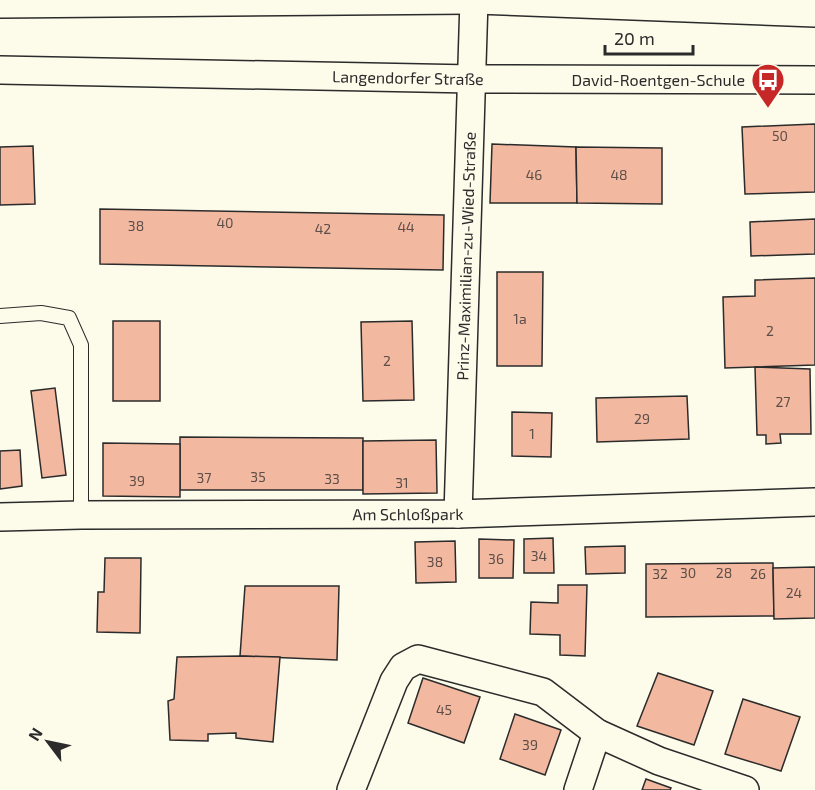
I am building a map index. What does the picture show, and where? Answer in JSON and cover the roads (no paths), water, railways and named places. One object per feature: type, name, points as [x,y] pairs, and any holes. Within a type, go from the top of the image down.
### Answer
[{"type":"street","points":[[0,4],[469,0]]},
{"type":"street","points":[[475,0],[815,13]]},
{"type":"street","name":"Prinz-Maximilian-zu-Wied-Straße","points":[[458,514],[475,0]]},
{"type":"street","name":"Langendorfer Straße","points":[[0,70],[472,79],[815,80]]},
{"type":"street","name":"Am Schloßpark","points":[[0,517],[458,514],[815,502]]},
{"type":"street","points":[[351,790],[394,681],[403,667],[418,658],[543,692],[597,733],[658,761],[745,790]]},
{"type":"street","points":[[578,790],[597,733]]},
{"type":"lane","points":[[0,316],[41,313],[69,318],[81,345],[81,515]]},
{"type":"place","name":"David-Roentgen-Schule","points":[[768,109]]}]
